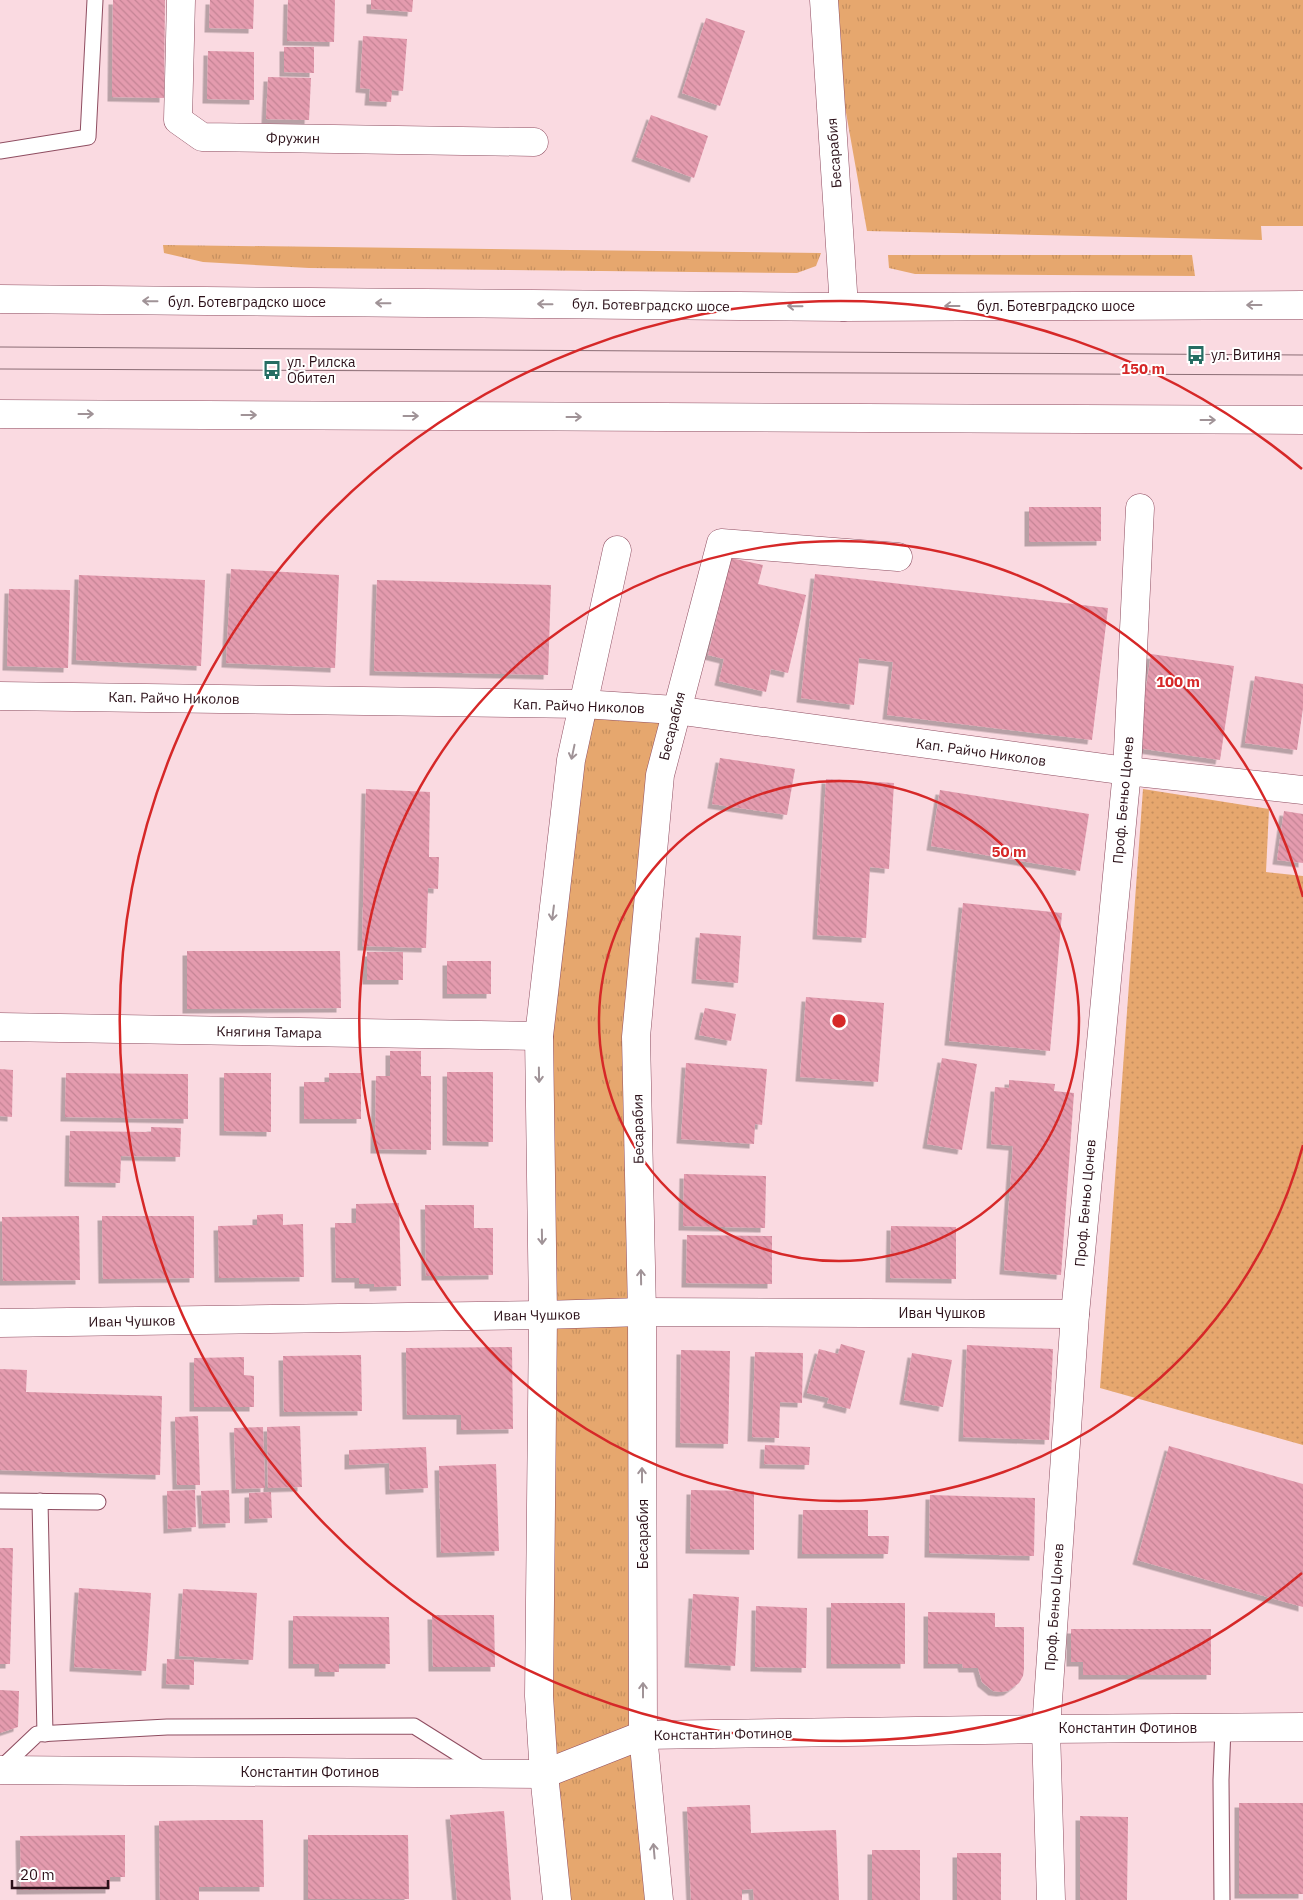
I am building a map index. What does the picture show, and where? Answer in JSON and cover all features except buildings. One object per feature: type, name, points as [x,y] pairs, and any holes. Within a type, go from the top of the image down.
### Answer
[{"type":"street","name":"Фружин","points":[[181,0],[178,120],[202,137],[534,142]]},
{"type":"street","name":"Бесарабия","points":[[824,0],[844,307]]},
{"type":"street","points":[[0,288],[33,300]]},
{"type":"street","name":"бул. Ботевградско шосе","points":[[0,299],[844,307],[1303,305]]},
{"type":"street","points":[[0,414],[1303,420]]},
{"type":"street","points":[[0,433],[38,414]]},
{"type":"street","name":"Проф. Беньо Цонев","points":[[1050,1900],[1046,1729],[1075,1314],[1127,771],[1140,508]]},
{"type":"street","name":"Бесарабия","points":[[659,1900],[643,1735],[642,1312],[636,1037],[660,775],[675,710],[721,543],[898,557]]},
{"type":"street","points":[[557,1900],[544,1774],[539,1696],[543,1315],[539,1036],[571,760],[617,550]]},
{"type":"street","name":"Кап. Райчо Николов","points":[[0,696],[583,704],[675,710],[1127,771],[1303,790]]},
{"type":"street","name":"Княгиня Тамара","points":[[0,1027],[539,1036]]},
{"type":"street","name":"Иван Чушков","points":[[0,1323],[642,1312],[1075,1314]]},
{"type":"street","name":"Константин Фотинов","points":[[0,1770],[544,1774],[643,1735],[1303,1727]]},
{"type":"lane","points":[[0,151],[88,137],[95,0]]},
{"type":"lane","points":[[0,1501],[98,1502]]},
{"type":"lane","points":[[40,1502],[45,1734]]},
{"type":"lane","points":[[0,1770],[37,1734],[167,1727],[414,1726],[490,1774]]},
{"type":"lane","points":[[1222,1900],[1221,1780],[1224,1727]]},
{"type":"green space","points":[[826,0],[1303,0],[1303,226],[1261,226],[1262,240],[867,231]]},
{"type":"green space","points":[[163,245],[821,253],[816,266],[797,273],[309,268],[203,262],[164,253]]},
{"type":"green space","points":[[888,255],[1192,255],[1195,276],[915,274],[889,268]]},
{"type":"green space","points":[[583,704],[675,710],[636,1037],[659,1900],[557,1900],[539,1036]]},
{"type":"green space","points":[[1143,789],[1269,809],[1266,872],[1303,876],[1303,1445],[1100,1388]]},
{"type":"tram line","points":[[0,347],[1303,355]]},
{"type":"tram line","points":[[0,369],[1303,375]]},
{"type":"place","name":"ул. Витиня","points":[[1196,355]]},
{"type":"place","name":"ул. Рилска Обител","points":[[272,370]]}]
